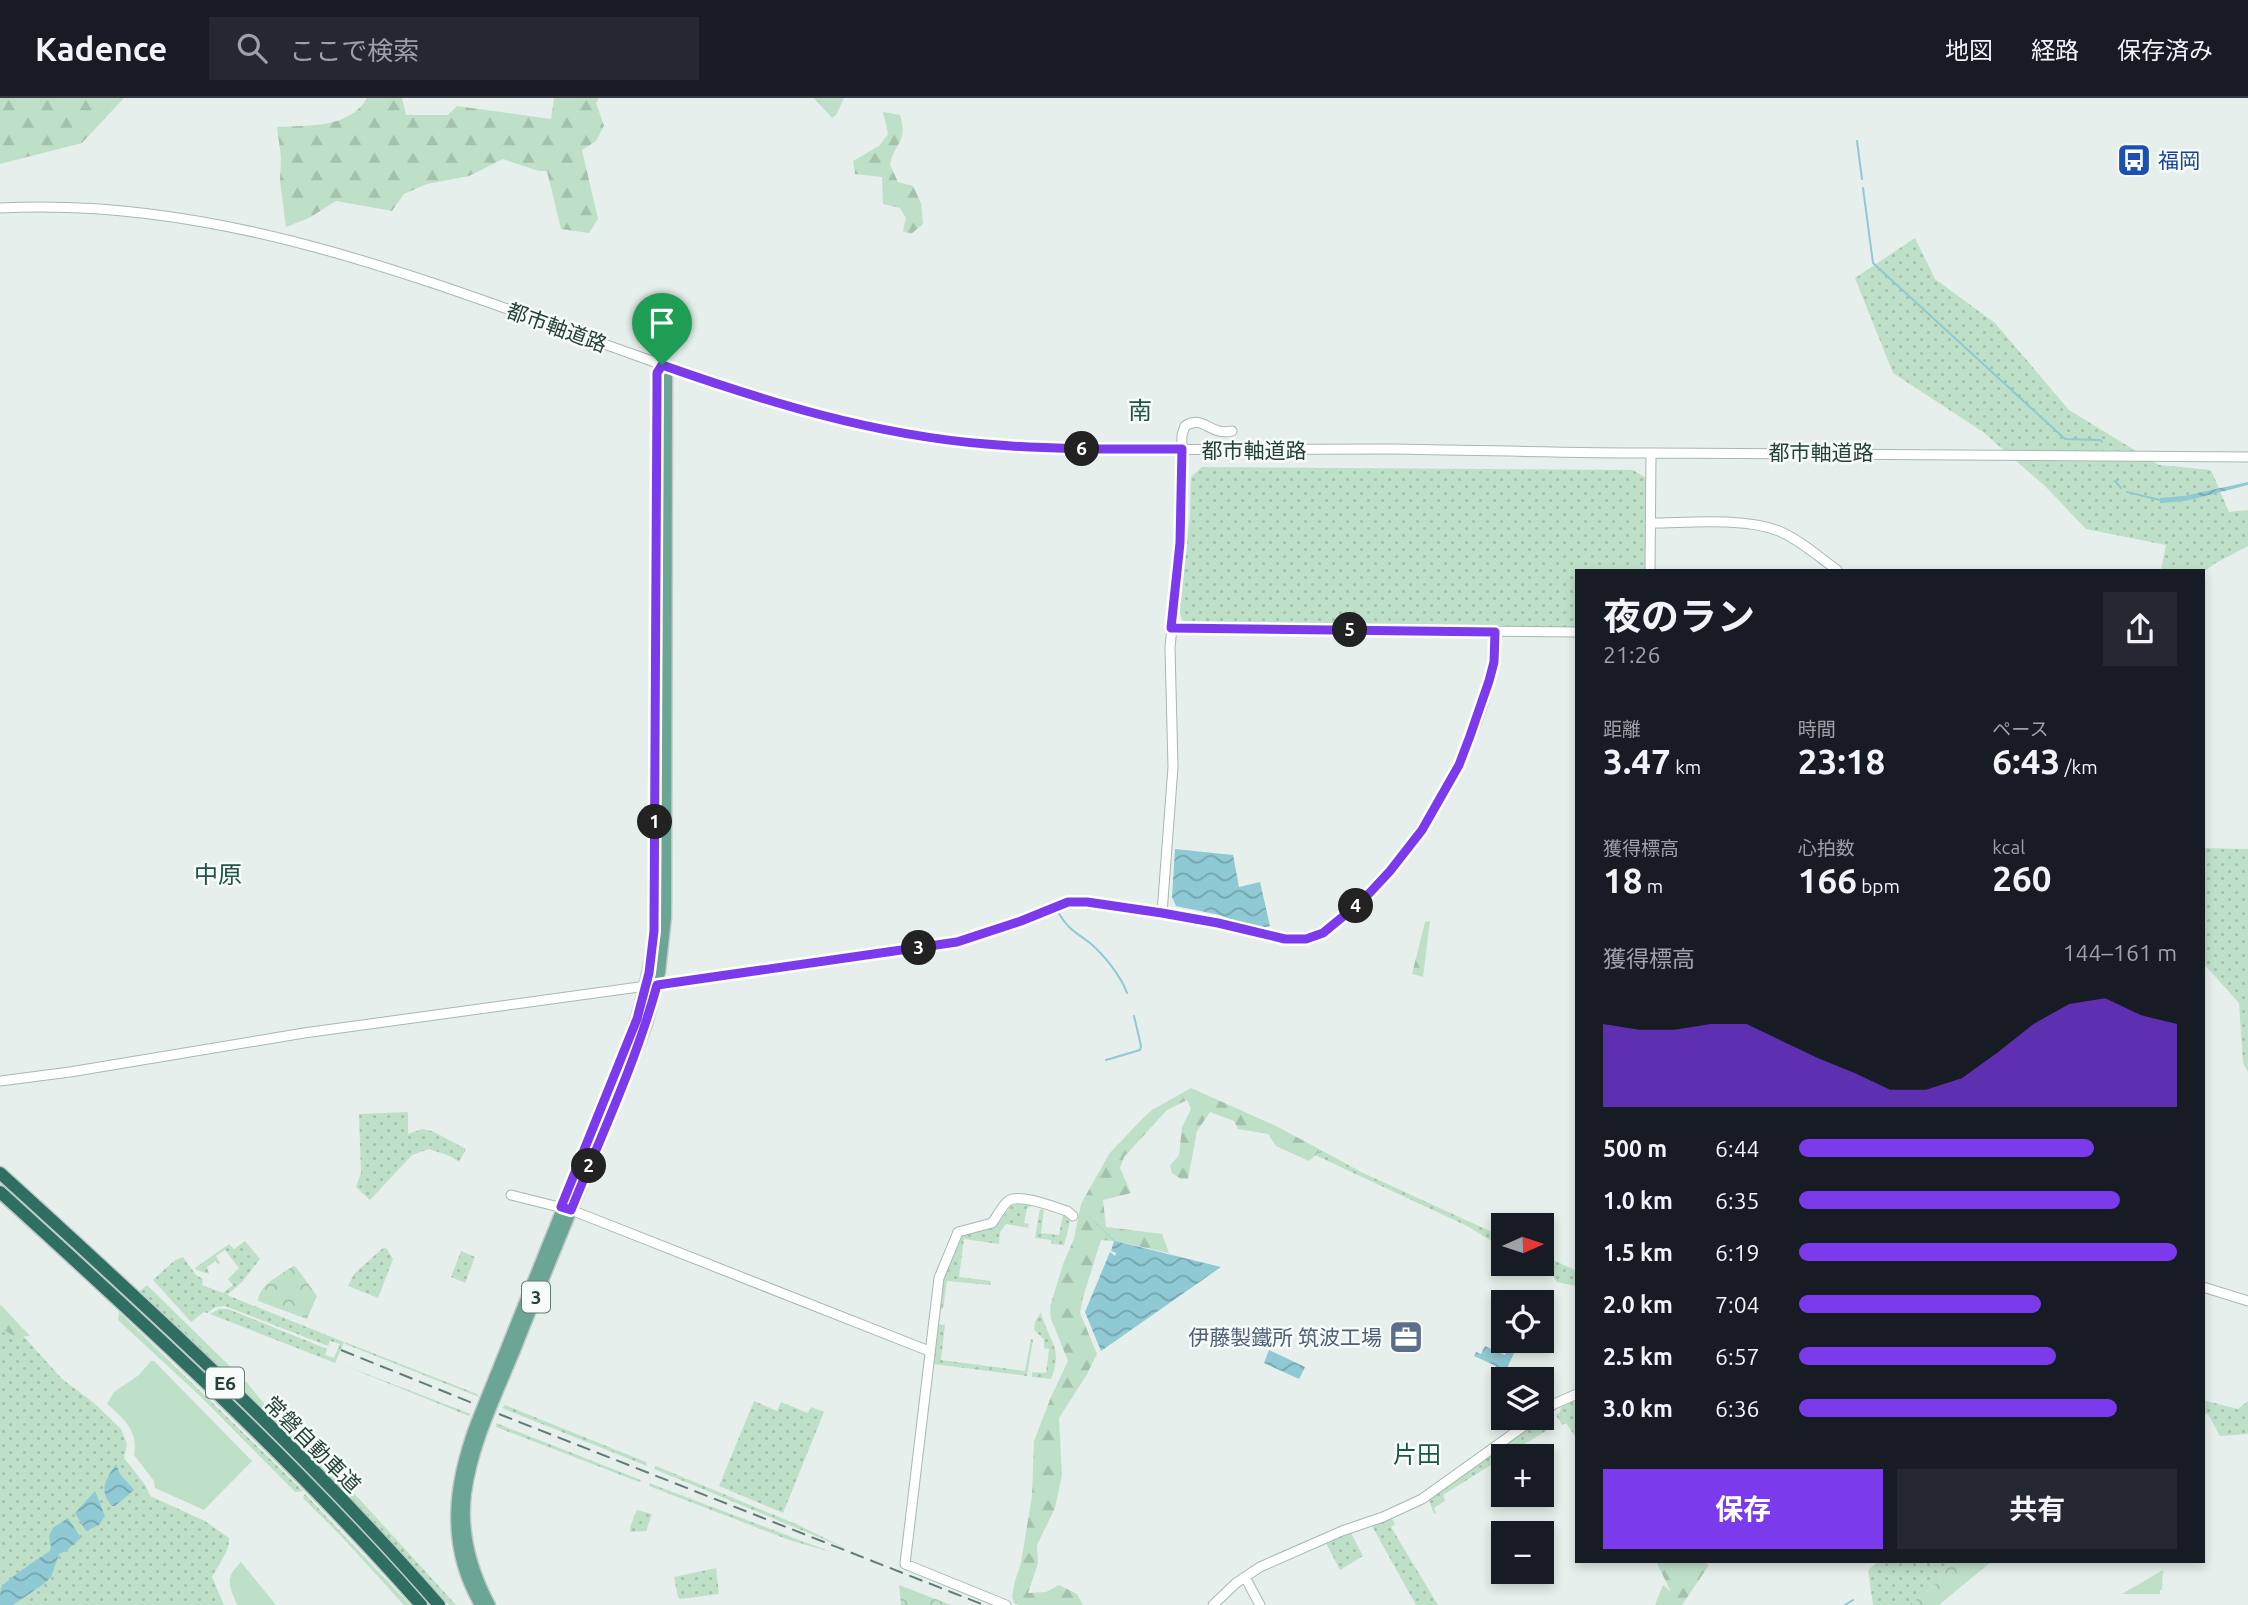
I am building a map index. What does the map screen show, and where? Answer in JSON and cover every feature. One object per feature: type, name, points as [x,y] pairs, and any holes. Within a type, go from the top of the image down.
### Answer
[{"type":"highway","name":"常磐自動車道","points":[[0,1173],[116,1278],[274,1430],[439,1605]]},
{"type":"highway","name":"常磐自動車道","points":[[0,1192],[155,1334],[254,1430],[421,1605]]},
{"type":"main road","name":"3","points":[[480,1605],[471,1589],[460,1556],[456,1521],[458,1485],[471,1437],[647,1024],[666,917],[667,377],[662,365]]},
{"type":"main road","name":"3","points":[[491,1605],[475,1572],[468,1544],[465,1509],[470,1474],[566,1209]]},
{"type":"street","name":"都市軸道路","points":[[0,208],[135,210],[212,222],[305,244],[452,290],[793,409],[937,438],[1025,447],[2248,457]]},
{"type":"street","points":[[1162,913],[1174,767],[1171,628],[1180,543],[1184,430],[1189,423],[1201,422],[1216,432],[1232,431]]},
{"type":"street","points":[[1650,569],[1651,453]]},
{"type":"street","points":[[1650,523],[1743,523],[1768,527],[1792,537],[1836,569]]},
{"type":"street","points":[[1171,628],[1575,632]]},
{"type":"street","points":[[0,1081],[304,1033],[957,942],[1068,902],[1087,902],[1162,913],[1295,940],[1306,939],[1323,933],[1340,921],[1372,890],[1422,830],[1459,765],[1489,681],[1494,662],[1495,632]]},
{"type":"street","points":[[511,1195],[566,1209],[929,1351]]},
{"type":"street","points":[[1006,1605],[905,1564],[939,1278],[957,1232],[992,1223],[1005,1203],[1012,1199],[1020,1198],[1068,1211],[1073,1216]]},
{"type":"street","points":[[2205,1288],[2248,1301]]},
{"type":"street","points":[[1554,1406],[1575,1395]]},
{"type":"street","points":[[1213,1605],[1236,1583],[1260,1567],[1422,1499],[1518,1430]]},
{"type":"street","points":[[1245,1577],[1260,1605]]},
{"type":"green space","points":[[0,98],[124,98],[82,143],[0,164]]},
{"type":"green space","points":[[367,98],[402,98],[406,115],[448,115],[457,106],[551,119],[554,98],[599,98],[596,103],[604,126],[596,141],[582,150],[598,219],[589,233],[561,229],[547,171],[539,171],[503,159],[469,176],[427,184],[404,194],[392,211],[336,201],[309,218],[286,227],[277,127],[315,125],[339,120],[359,108]]},
{"type":"green space","points":[[814,98],[844,98],[832,118]]},
{"type":"green space","points":[[883,112],[900,115],[902,137],[890,165],[898,182],[913,186],[921,203],[923,224],[911,234],[903,231],[906,218],[900,208],[883,204],[882,177],[855,174],[853,161],[879,146],[888,134]]},
{"type":"green space","points":[[1915,238],[1935,279],[1995,323],[2069,410],[2159,465],[2211,470],[2229,512],[2248,510],[2248,546],[2205,571],[2205,569],[2161,569],[2166,545],[2086,529],[2045,486],[1983,432],[1893,373],[1855,278]]},
{"type":"green space","points":[[1202,467],[1633,470],[1646,478],[1646,569],[1575,569],[1575,628],[1191,625],[1182,620],[1178,606],[1190,517],[1191,477]]},
{"type":"green space","points":[[2205,848],[2248,849],[2248,1072],[2243,1063],[2239,1003],[2205,965]]},
{"type":"green space","points":[[1430,921],[1423,977],[1412,974],[1425,922]]},
{"type":"green space","points":[[1191,1088],[1276,1126],[1321,1150],[1309,1161],[1276,1146],[1268,1134],[1238,1129],[1234,1121],[1210,1112],[1197,1131],[1188,1179],[1181,1179],[1172,1173],[1170,1166],[1179,1155],[1182,1127],[1191,1109],[1187,1100],[1167,1110],[1124,1157],[1120,1168],[1131,1193],[1103,1200],[1106,1227],[1162,1234],[1169,1253],[1101,1240],[1080,1313],[1097,1354],[1059,1418],[1062,1475],[1055,1508],[1037,1545],[1038,1563],[1028,1593],[1046,1592],[1059,1585],[1077,1594],[1083,1605],[1019,1605],[1014,1603],[1012,1596],[1021,1563],[1032,1496],[1034,1441],[1068,1361],[1051,1319],[1050,1307],[1074,1239],[1081,1204],[1109,1154],[1142,1119],[1152,1110]]},
{"type":"green space","points":[[408,1112],[408,1134],[422,1129],[432,1131],[466,1149],[459,1162],[429,1149],[412,1155],[370,1200],[356,1187],[361,1173],[359,1114]]},
{"type":"green space","points":[[1321,1150],[1361,1172],[1491,1232],[1491,1241],[1467,1226],[1315,1155]]},
{"type":"green space","points":[[1020,1200],[1032,1206],[1027,1208],[1024,1223],[1029,1224],[1028,1228],[1006,1224],[1000,1232],[999,1244],[964,1239],[959,1277],[991,1281],[990,1285],[947,1281],[943,1309],[939,1309],[942,1279],[958,1237],[992,1228],[1000,1222],[1011,1206]]},
{"type":"green space","points":[[1040,1209],[1044,1210],[1041,1233],[1059,1235],[1063,1214],[1070,1222],[1064,1245],[1035,1238]]},
{"type":"green space","points":[[245,1241],[260,1259],[242,1282],[227,1295],[344,1342],[335,1363],[210,1314],[219,1309],[228,1309],[327,1349],[325,1355],[334,1358],[340,1344],[330,1341],[328,1346],[225,1306],[204,1312],[191,1322],[153,1280],[175,1260],[183,1257],[196,1275],[203,1279],[202,1285],[223,1293],[233,1285],[228,1279],[239,1268],[225,1250],[216,1256],[220,1263],[215,1261],[207,1267],[209,1274],[195,1268],[229,1244],[234,1249]]},
{"type":"green space","points":[[386,1248],[393,1259],[378,1298],[348,1286],[354,1274]]},
{"type":"green space","points":[[461,1251],[475,1257],[465,1283],[451,1277]]},
{"type":"green space","points":[[1554,1260],[1575,1270],[1575,1286],[1557,1282],[1552,1276]]},
{"type":"green space","points":[[293,1266],[317,1296],[307,1319],[258,1301],[266,1285]]},
{"type":"green space","points":[[147,1285],[249,1385],[303,1444],[324,1461],[322,1468],[140,1291]]},
{"type":"green space","points":[[0,1305],[30,1336],[16,1337],[0,1328]]},
{"type":"green space","points":[[0,1310],[62,1379],[94,1403],[121,1429],[127,1444],[124,1458],[146,1486],[150,1496],[205,1521],[229,1538],[226,1553],[212,1577],[224,1605],[0,1605]]},
{"type":"green space","points":[[119,1312],[303,1491],[295,1492],[200,1396],[118,1320]]},
{"type":"green space","points":[[1041,1312],[1054,1344],[1056,1359],[1051,1379],[1032,1377],[1032,1372],[1046,1373],[1049,1349],[1044,1348],[1044,1339],[1034,1330]]},
{"type":"green space","points":[[937,1324],[945,1325],[941,1360],[1025,1371],[1031,1339],[1033,1340],[1027,1376],[933,1364]]},
{"type":"green space","points":[[345,1344],[477,1394],[479,1397]]},
{"type":"green space","points":[[154,1361],[252,1461],[204,1510],[155,1488],[154,1481],[134,1455],[132,1432],[119,1414],[107,1404],[114,1392],[139,1375]]},
{"type":"green space","points":[[338,1363],[471,1414],[469,1416]]},
{"type":"green space","points":[[754,1401],[777,1411],[781,1402],[808,1413],[811,1407],[824,1412],[783,1513],[719,1486]]},
{"type":"green space","points":[[1575,1401],[1575,1436],[1566,1423],[1562,1425],[1556,1415],[1561,1407]]},
{"type":"green space","points":[[2205,1401],[2238,1409],[2248,1401],[2248,1434],[2220,1436],[2208,1414],[2205,1414]]},
{"type":"green space","points":[[505,1405],[646,1462],[647,1466],[502,1408]]},
{"type":"green space","points":[[496,1423],[641,1480],[639,1482],[496,1427]]},
{"type":"green space","points":[[1526,1430],[1547,1430],[1525,1444],[1506,1444]]},
{"type":"green space","points":[[1491,1455],[1491,1465],[1443,1495],[1445,1501],[1434,1508],[1434,1514],[1429,1500]]},
{"type":"green space","points":[[656,1466],[796,1524],[847,1549],[654,1469]]},
{"type":"green space","points":[[331,1468],[456,1605],[449,1605],[327,1472]]},
{"type":"green space","points":[[649,1483],[831,1552],[789,1540],[649,1486]]},
{"type":"green space","points":[[305,1494],[410,1605],[404,1605],[303,1498]]},
{"type":"green space","points":[[637,1510],[652,1514],[646,1531],[630,1532],[630,1527]]},
{"type":"green space","points":[[1392,1519],[1395,1524],[1391,1527],[1438,1605],[1416,1605],[1372,1526]]},
{"type":"green space","points":[[1351,1533],[1363,1556],[1340,1570],[1326,1543]]},
{"type":"green space","points":[[241,1562],[276,1605],[237,1605],[230,1578]]},
{"type":"green space","points":[[1657,1563],[1709,1565],[1682,1605],[1655,1605],[1663,1585],[1671,1592]]},
{"type":"green space","points":[[1877,1563],[1951,1563],[1937,1583],[1909,1605],[1873,1605],[1868,1570]]},
{"type":"green space","points":[[1951,1563],[1990,1563],[1939,1605],[1909,1605],[1937,1583]]},
{"type":"green space","points":[[716,1568],[719,1594],[680,1599],[678,1597],[674,1577]]},
{"type":"green space","points":[[2163,1570],[2160,1594],[2122,1594]]},
{"type":"green space","points":[[899,1585],[951,1605],[901,1605]]},
{"type":"water","points":[[2248,482],[2248,485],[2185,501],[2160,503],[2160,498],[2184,496]]},
{"type":"water","points":[[1175,849],[1233,855],[1239,887],[1260,882],[1270,926],[1266,929],[1239,923],[1220,915],[1176,906],[1172,897]]},
{"type":"water","points":[[1081,1209],[1115,1241],[1221,1267],[1101,1351],[1085,1312],[1110,1252],[1115,1256],[1116,1253],[1111,1251],[1114,1241]]},
{"type":"water","points":[[1485,1346],[1491,1349],[1491,1353],[1514,1353],[1508,1367],[1496,1367],[1474,1356],[1476,1352],[1481,1354]]},
{"type":"water","points":[[1269,1350],[1305,1367],[1299,1379],[1264,1363]]},
{"type":"water","points":[[116,1464],[120,1474],[134,1490],[112,1506],[104,1490]]},
{"type":"water","points":[[95,1491],[105,1516],[99,1525],[86,1531],[75,1513]]},
{"type":"water","points":[[68,1518],[81,1538],[59,1554],[51,1577],[13,1605],[0,1605],[3,1585],[50,1551],[49,1536],[53,1528]]},
{"type":"waterway","points":[[1857,141],[1862,179]]},
{"type":"waterway","points":[[1863,188],[1873,263],[2065,439],[2102,442]]},
{"type":"waterway","points":[[2115,481],[2121,488]]},
{"type":"waterway","points":[[2127,492],[2160,500]]},
{"type":"waterway","points":[[1058,912],[1069,927],[1106,960],[1127,993]]},
{"type":"waterway","points":[[1106,1060],[1140,1050],[1134,1016]]},
{"type":"waterway","points":[[1845,1605],[1853,1600]]},
{"type":"railway","points":[[341,1350],[475,1404]]},
{"type":"railway","points":[[499,1414],[984,1605]]},
{"type":"place","name":"福岡","points":[[2134,160]]},
{"type":"place","name":"伊藤製鐵所 筑波工場","points":[[1406,1337]]},
{"type":"district","name":"南","points":[[1140,410]]},
{"type":"district","name":"中原","points":[[218,874]]},
{"type":"district","name":"片田","points":[[1417,1454]]},
{"type":"route","points":[[662,365],[793,409],[887,430],[1025,447],[1182,449],[1180,543],[1171,628],[1495,632],[1494,662],[1489,681],[1459,765],[1422,830],[1390,871],[1363,900],[1332,927],[1306,939],[1285,939],[1218,923],[1147,911],[1087,902],[1068,902],[957,942],[657,985],[647,1024],[571,1210],[561,1207],[625,1052],[649,973],[654,931],[657,373],[662,365]]}]
